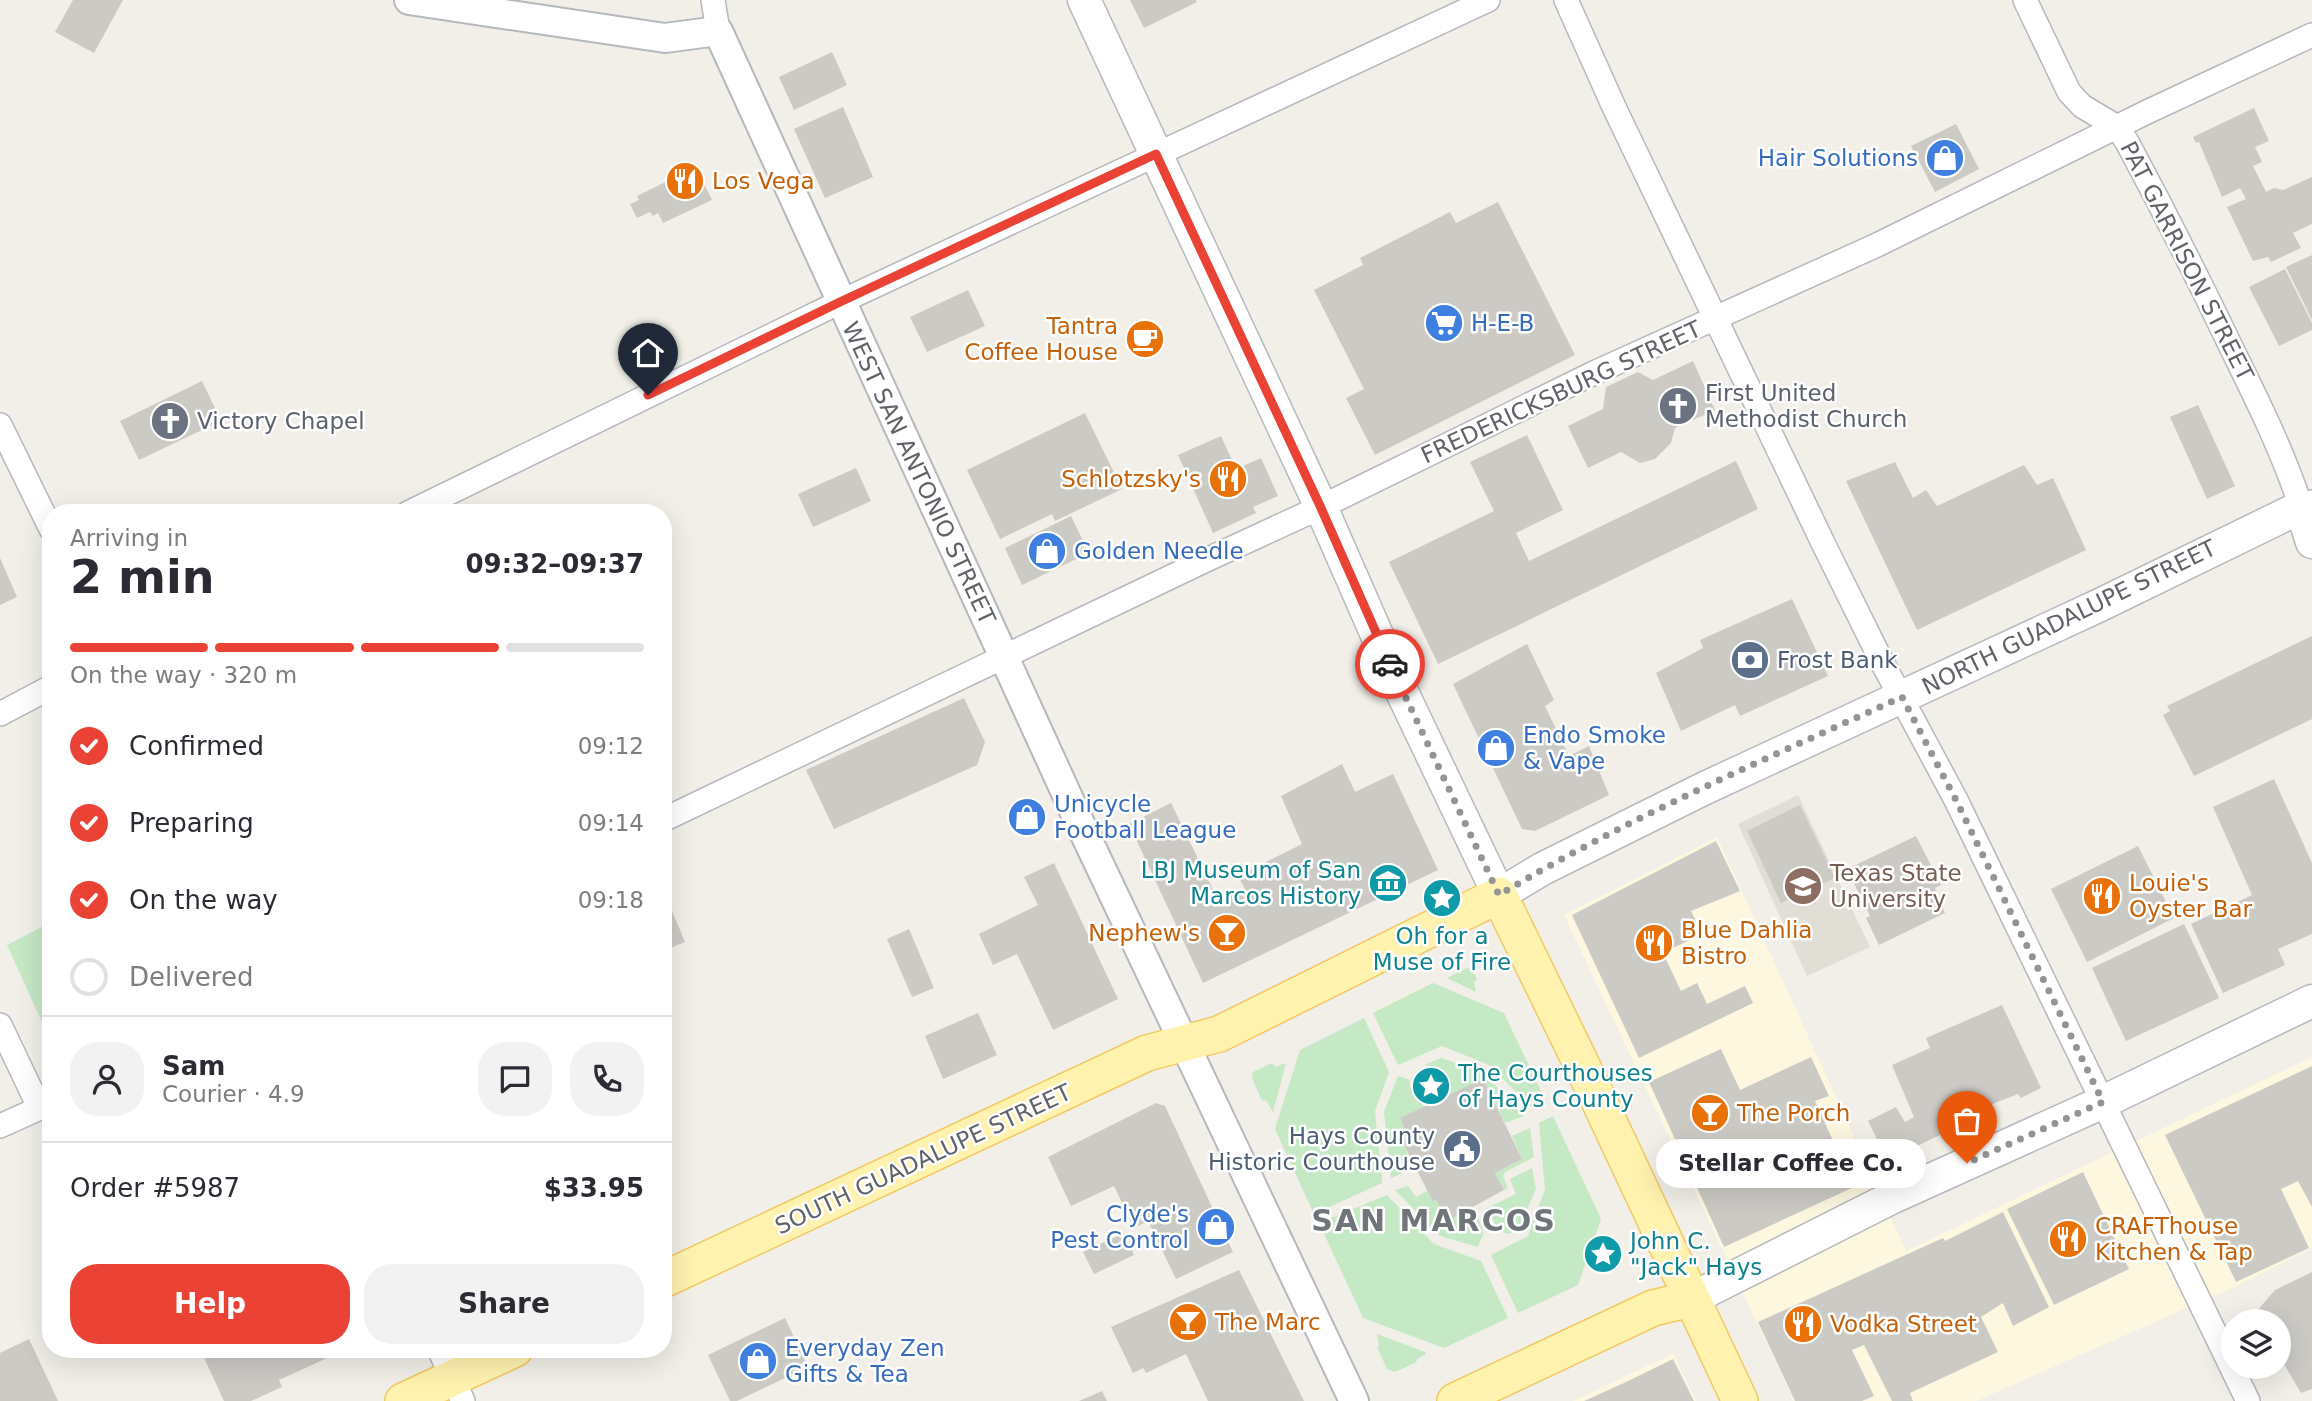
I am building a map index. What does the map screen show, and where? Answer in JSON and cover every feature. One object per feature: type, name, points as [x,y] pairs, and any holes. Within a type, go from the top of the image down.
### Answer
[{"type":"main road","points":[[1083,0],[1321,508],[1402,692],[1594,1088],[1740,1401]]},
{"type":"main road","points":[[2306,504],[2312,542]]},
{"type":"main road","name":"NORTH GUADALUPE STREET","points":[[1184,1044],[1219,1034],[1499,895],[1542,869],[1693,794],[2100,605],[2306,504]]},
{"type":"main road","points":[[1455,1401],[1653,1308],[1691,1299],[1893,1197],[2103,1102],[2312,1001]]},
{"type":"main road","name":"SOUTH GUADALUPE STREET","points":[[672,1276],[1147,1053],[1184,1044]]},
{"type":"main road","points":[[403,1401],[494,1358]]},
{"type":"street","points":[[409,0],[665,38],[718,31],[713,0]]},
{"type":"street","points":[[426,504],[840,302],[1488,0]]},
{"type":"street","points":[[1566,0],[1614,107],[1823,543],[1882,662],[1962,812],[2248,1401]]},
{"type":"street","name":"PAT GARRISON STREET","points":[[2025,0],[2069,92],[2082,106],[2117,127],[2187,256],[2306,504]]},
{"type":"street","name":"WEST SAN ANTONIO STREET","points":[[718,31],[1004,657],[1354,1401]]},
{"type":"street","name":"FREDERICKSBURG STREET","points":[[672,816],[1204,561],[1321,508],[1596,372],[1877,245],[2312,35]]},
{"type":"street","points":[[0,425],[42,510]]},
{"type":"street","points":[[0,714],[42,692]]},
{"type":"street","points":[[0,1025],[42,1100]]},
{"type":"street","points":[[0,1126],[42,1106]]},
{"type":"shaded area","name":"Texas State University","points":[[1798,795],[1870,947],[1807,976],[1738,824]]},
{"type":"shaded area","points":[[1717,837],[1906,1251],[2312,1057],[2312,1248],[2232,1288],[1976,1401],[1794,1401],[1564,915]]},
{"type":"shaded area","points":[[1673,1354],[1696,1401],[1573,1401]]},
{"type":"green space","points":[[42,927],[42,1022],[7,945]]},
{"type":"green space","points":[[1466,968],[1472,969],[1477,979],[1474,982],[1476,992],[1447,978]]},
{"type":"green space","points":[[1433,983],[1504,1013],[1547,1104],[1534,1110],[1489,1065],[1442,1046],[1398,1065],[1373,1013]]},
{"type":"green space","points":[[1364,1018],[1389,1072],[1375,1111],[1382,1183],[1314,1214],[1275,1129],[1300,1050]]},
{"type":"green space","points":[[1441,1058],[1484,1073],[1524,1116],[1505,1123],[1483,1079],[1434,1103],[1428,1090],[1428,1080],[1423,1075],[1427,1064]]},
{"type":"green space","points":[[1272,1063],[1275,1067],[1286,1063],[1273,1112],[1266,1100],[1262,1101],[1252,1078],[1253,1072]]},
{"type":"green space","points":[[1398,1076],[1410,1080],[1410,1087],[1417,1092],[1424,1107],[1400,1118],[1408,1138],[1402,1142],[1409,1156],[1397,1162],[1402,1173],[1391,1178],[1384,1112]]},
{"type":"green space","points":[[1553,1116],[1601,1219],[1578,1285],[1518,1313],[1491,1255],[1528,1236],[1545,1189],[1539,1123]]},
{"type":"green space","points":[[1530,1128],[1534,1157],[1505,1172],[1503,1177],[1508,1188],[1504,1190],[1495,1173],[1522,1159],[1512,1136]]},
{"type":"green space","points":[[1532,1168],[1536,1189],[1518,1229],[1509,1234],[1495,1230],[1494,1220],[1488,1217],[1485,1209],[1516,1194],[1510,1179]]},
{"type":"green space","points":[[1408,1186],[1416,1197],[1427,1191],[1433,1202],[1436,1200],[1447,1220],[1473,1206],[1484,1232],[1478,1247],[1440,1236],[1395,1190]]},
{"type":"green space","points":[[1387,1195],[1434,1244],[1481,1261],[1508,1318],[1444,1348],[1363,1318],[1319,1223]]},
{"type":"green space","points":[[1605,1238],[1620,1260],[1618,1268],[1613,1270],[1595,1267],[1593,1260],[1600,1240]]},
{"type":"green space","points":[[1377,1334],[1426,1354],[1416,1360],[1417,1362],[1395,1372],[1387,1369],[1377,1347]]},
{"type":"building","points":[[73,0],[123,0],[94,53],[55,32]]},
{"type":"building","points":[[1130,0],[1196,0],[1197,2],[1144,28]]},
{"type":"building","points":[[832,52],[847,85],[794,110],[779,77]]},
{"type":"building","points":[[843,107],[873,177],[825,198],[794,129]]},
{"type":"building","points":[[2254,108],[2269,141],[2255,147],[2262,162],[2253,166],[2266,192],[2274,188],[2283,190],[2312,177],[2312,224],[2293,233],[2301,248],[2271,262],[2268,257],[2253,261],[2227,207],[2246,199],[2240,188],[2222,197],[2199,142],[2196,143],[2193,137]]},
{"type":"building","name":"Hair Solutions","points":[[1956,124],[1979,169],[1935,192],[1911,146]]},
{"type":"building","name":"Los Vega","points":[[696,167],[712,200],[663,223],[658,213],[653,216],[650,212],[637,218],[630,204],[639,200],[637,196]]},
{"type":"building","name":"H-E-B","points":[[1498,202],[1575,355],[1375,455],[1346,398],[1364,389],[1314,290],[1363,265],[1360,258],[1450,212],[1456,223]]},
{"type":"building","points":[[2312,255],[2312,320],[2286,267]]},
{"type":"building","points":[[2285,269],[2312,323],[2312,330],[2279,346],[2249,287]]},
{"type":"building","points":[[968,290],[985,326],[927,352],[910,317]]},
{"type":"building","points":[[1693,361],[1715,410],[1675,428],[1671,443],[1655,459],[1640,463],[1621,452],[1588,468],[1568,426],[1603,409],[1606,387],[1638,372],[1653,380]]},
{"type":"building","name":"Victory Chapel","points":[[202,381],[221,421],[139,460],[120,421]]},
{"type":"building","points":[[2198,405],[2235,486],[2207,499],[2170,417]]},
{"type":"building","points":[[1085,413],[1122,489],[1055,521],[1052,514],[1000,539],[967,470]]},
{"type":"building","points":[[1527,435],[1563,510],[1516,533],[1529,561],[1736,461],[1758,509],[1438,664],[1389,562],[1494,511],[1470,462]]},
{"type":"building","points":[[1221,436],[1236,469],[1261,458],[1278,496],[1253,507],[1256,513],[1213,533],[1178,455]]},
{"type":"building","points":[[1895,462],[1913,498],[1926,490],[1937,506],[2024,465],[2037,485],[2053,478],[2086,550],[1917,630],[1846,481]]},
{"type":"building","points":[[856,468],[871,501],[813,527],[798,494]]},
{"type":"building","name":"Golden Needle","points":[[1071,516],[1089,553],[1022,585],[1005,548]]},
{"type":"building","points":[[0,558],[17,597],[0,605]]},
{"type":"building","name":"Frost Bank","points":[[1792,599],[1828,676],[1740,716],[1735,705],[1681,731],[1656,673],[1703,648],[1700,640]]},
{"type":"building","points":[[2312,636],[2312,719],[2194,776],[2163,715],[2170,711],[2167,706]]},
{"type":"building","points":[[1527,644],[1554,700],[1545,706],[1569,756],[1589,746],[1609,795],[1535,831],[1522,829],[1453,684]]},
{"type":"building","points":[[964,698],[985,742],[977,765],[834,829],[806,770]]},
{"type":"building","points":[[1342,764],[1355,792],[1393,774],[1438,870],[1203,983],[1129,824],[1171,803],[1219,902],[1245,889],[1238,876],[1302,844],[1281,796]]},
{"type":"building","points":[[2274,779],[2312,863],[2312,934],[2278,949],[2285,965],[2223,993],[2191,924],[2252,895],[2213,807]]},
{"type":"building","points":[[1800,805],[1835,878],[1781,903],[1747,831]]},
{"type":"building","points":[[1916,836],[1941,885],[1935,888],[1945,913],[1879,945],[1866,918],[1870,916],[1847,869]]},
{"type":"building","points":[[1716,841],[1740,891],[1691,911],[1702,934],[1663,953],[1681,991],[1697,983],[1707,1004],[1745,986],[1753,1003],[1639,1058],[1572,915]]},
{"type":"building","points":[[2138,846],[2174,918],[2087,962],[2051,889]]},
{"type":"building","points":[[1054,863],[1118,999],[1053,1030],[1017,954],[993,965],[979,934],[1038,905],[1024,877]]},
{"type":"building","points":[[672,911],[685,942],[672,947]]},
{"type":"building","points":[[2184,924],[2219,998],[2126,1041],[2092,968]]},
{"type":"building","points":[[909,929],[934,988],[912,997],[887,939]]},
{"type":"building","points":[[2002,1005],[2041,1088],[2021,1098],[2018,1094],[1987,1106],[1989,1112],[1904,1152],[1903,1150],[1886,1157],[1868,1121],[1896,1107],[1905,1122],[1914,1117],[1892,1065],[1930,1048],[1926,1038]]},
{"type":"building","points":[[978,1013],[997,1055],[943,1079],[925,1036]]},
{"type":"building","points":[[1721,1049],[1740,1090],[1811,1057],[1829,1096],[1815,1101],[1854,1187],[1724,1247],[1649,1082]]},
{"type":"building","points":[[2312,1066],[2312,1207],[2298,1181],[2281,1189],[2309,1248],[2236,1282],[2165,1135]]},
{"type":"building","name":"Hays County Historic Courthouse","points":[[1483,1079],[1522,1159],[1495,1173],[1504,1190],[1447,1221],[1436,1200],[1433,1202],[1402,1141],[1408,1138],[1400,1118]]},
{"type":"building","points":[[1156,1103],[1165,1106],[1233,1252],[1176,1279],[1148,1221],[1134,1228],[1114,1186],[1071,1206],[1048,1157]]},
{"type":"building","name":"CRAFThouse Kitchen & Tap","points":[[2083,1172],[2129,1269],[2054,1305],[2007,1209]]},
{"type":"building","points":[[2003,1212],[2049,1307],[2013,1326],[2003,1303],[1981,1317],[1998,1352],[1910,1393],[1913,1401],[1892,1401],[1864,1345],[1852,1350],[1874,1396],[1862,1401],[1795,1401],[1758,1322],[1943,1238],[1945,1241]]},
{"type":"building","points":[[1124,1233],[1134,1255],[1094,1274],[1083,1252]]},
{"type":"building","points":[[1239,1270],[1304,1401],[1208,1401],[1186,1354],[1146,1373],[1143,1368],[1133,1373],[1111,1327]]},
{"type":"building","points":[[2312,1272],[2312,1389],[2301,1393],[2291,1376],[2291,1309],[2259,1309],[2275,1290]]},
{"type":"building","name":"Everyday Zen Gifts & Tea","points":[[785,1318],[808,1367],[737,1401],[730,1401],[708,1355]]},
{"type":"building","points":[[29,1339],[58,1401],[0,1401],[0,1353]]},
{"type":"building","points":[[204,1358],[325,1358],[279,1380],[282,1387],[251,1401],[224,1401]]},
{"type":"building","points":[[1673,1359],[1694,1401],[1584,1401],[1626,1382]]},
{"type":"building","points":[[1102,1391],[1107,1401],[1079,1401]]},
{"type":"way so far","points":[[1390,664],[1499,895],[1542,869],[1693,794],[1902,697],[1956,800],[2103,1102],[1967,1163]]},
{"type":"place","name":"Hair Solutions","points":[[1945,158]]},
{"type":"place","name":"Los Vega","points":[[685,181]]},
{"type":"place","name":"H-E-B","points":[[1444,323]]},
{"type":"place","name":"Tantra Coffee House","points":[[1145,339]]},
{"type":"place","name":"First United Methodist Church","points":[[1678,406]]},
{"type":"place","name":"Victory Chapel","points":[[170,421]]},
{"type":"place","name":"Schlotzsky's","points":[[1228,479]]},
{"type":"place","name":"Golden Needle","points":[[1047,551]]},
{"type":"place","name":"Frost Bank","points":[[1750,660]]},
{"type":"place","name":"Endo Smoke & Vape","points":[[1496,748]]},
{"type":"place","name":"Unicycle Football League","points":[[1027,817]]},
{"type":"place","name":"LBJ Museum of San Marcos History","points":[[1388,883]]},
{"type":"place","name":"Texas State University","points":[[1803,886]]},
{"type":"place","name":"Louie's Oyster Bar","points":[[2102,896]]},
{"type":"place","name":"Oh for a Muse of Fire","points":[[1442,898]]},
{"type":"place","name":"Nephew's","points":[[1227,933]]},
{"type":"place","name":"Blue Dahlia Bistro","points":[[1654,943]]},
{"type":"place","name":"The Courthouses of Hays County","points":[[1431,1086]]},
{"type":"place","name":"The Porch","points":[[1710,1113]]},
{"type":"place","name":"Hays County Historic Courthouse","points":[[1462,1149]]},
{"type":"place","name":"Stellar Coffee Co.","points":[[1967,1163]]},
{"type":"place","name":"Clyde's Pest Control","points":[[1216,1227]]},
{"type":"place","name":"CRAFThouse Kitchen & Tap","points":[[2068,1239]]},
{"type":"place","name":"John C. \"Jack\" Hays","points":[[1603,1254]]},
{"type":"place","name":"The Marc","points":[[1188,1322]]},
{"type":"place","name":"Vodka Street","points":[[1803,1324]]},
{"type":"place","name":"Everyday Zen Gifts & Tea","points":[[758,1361]]},
{"type":"district","name":"SAN MARCOS","points":[[1434,1221]]},
{"type":"route","points":[[648,395],[1156,154],[1321,508],[1390,664]]}]
